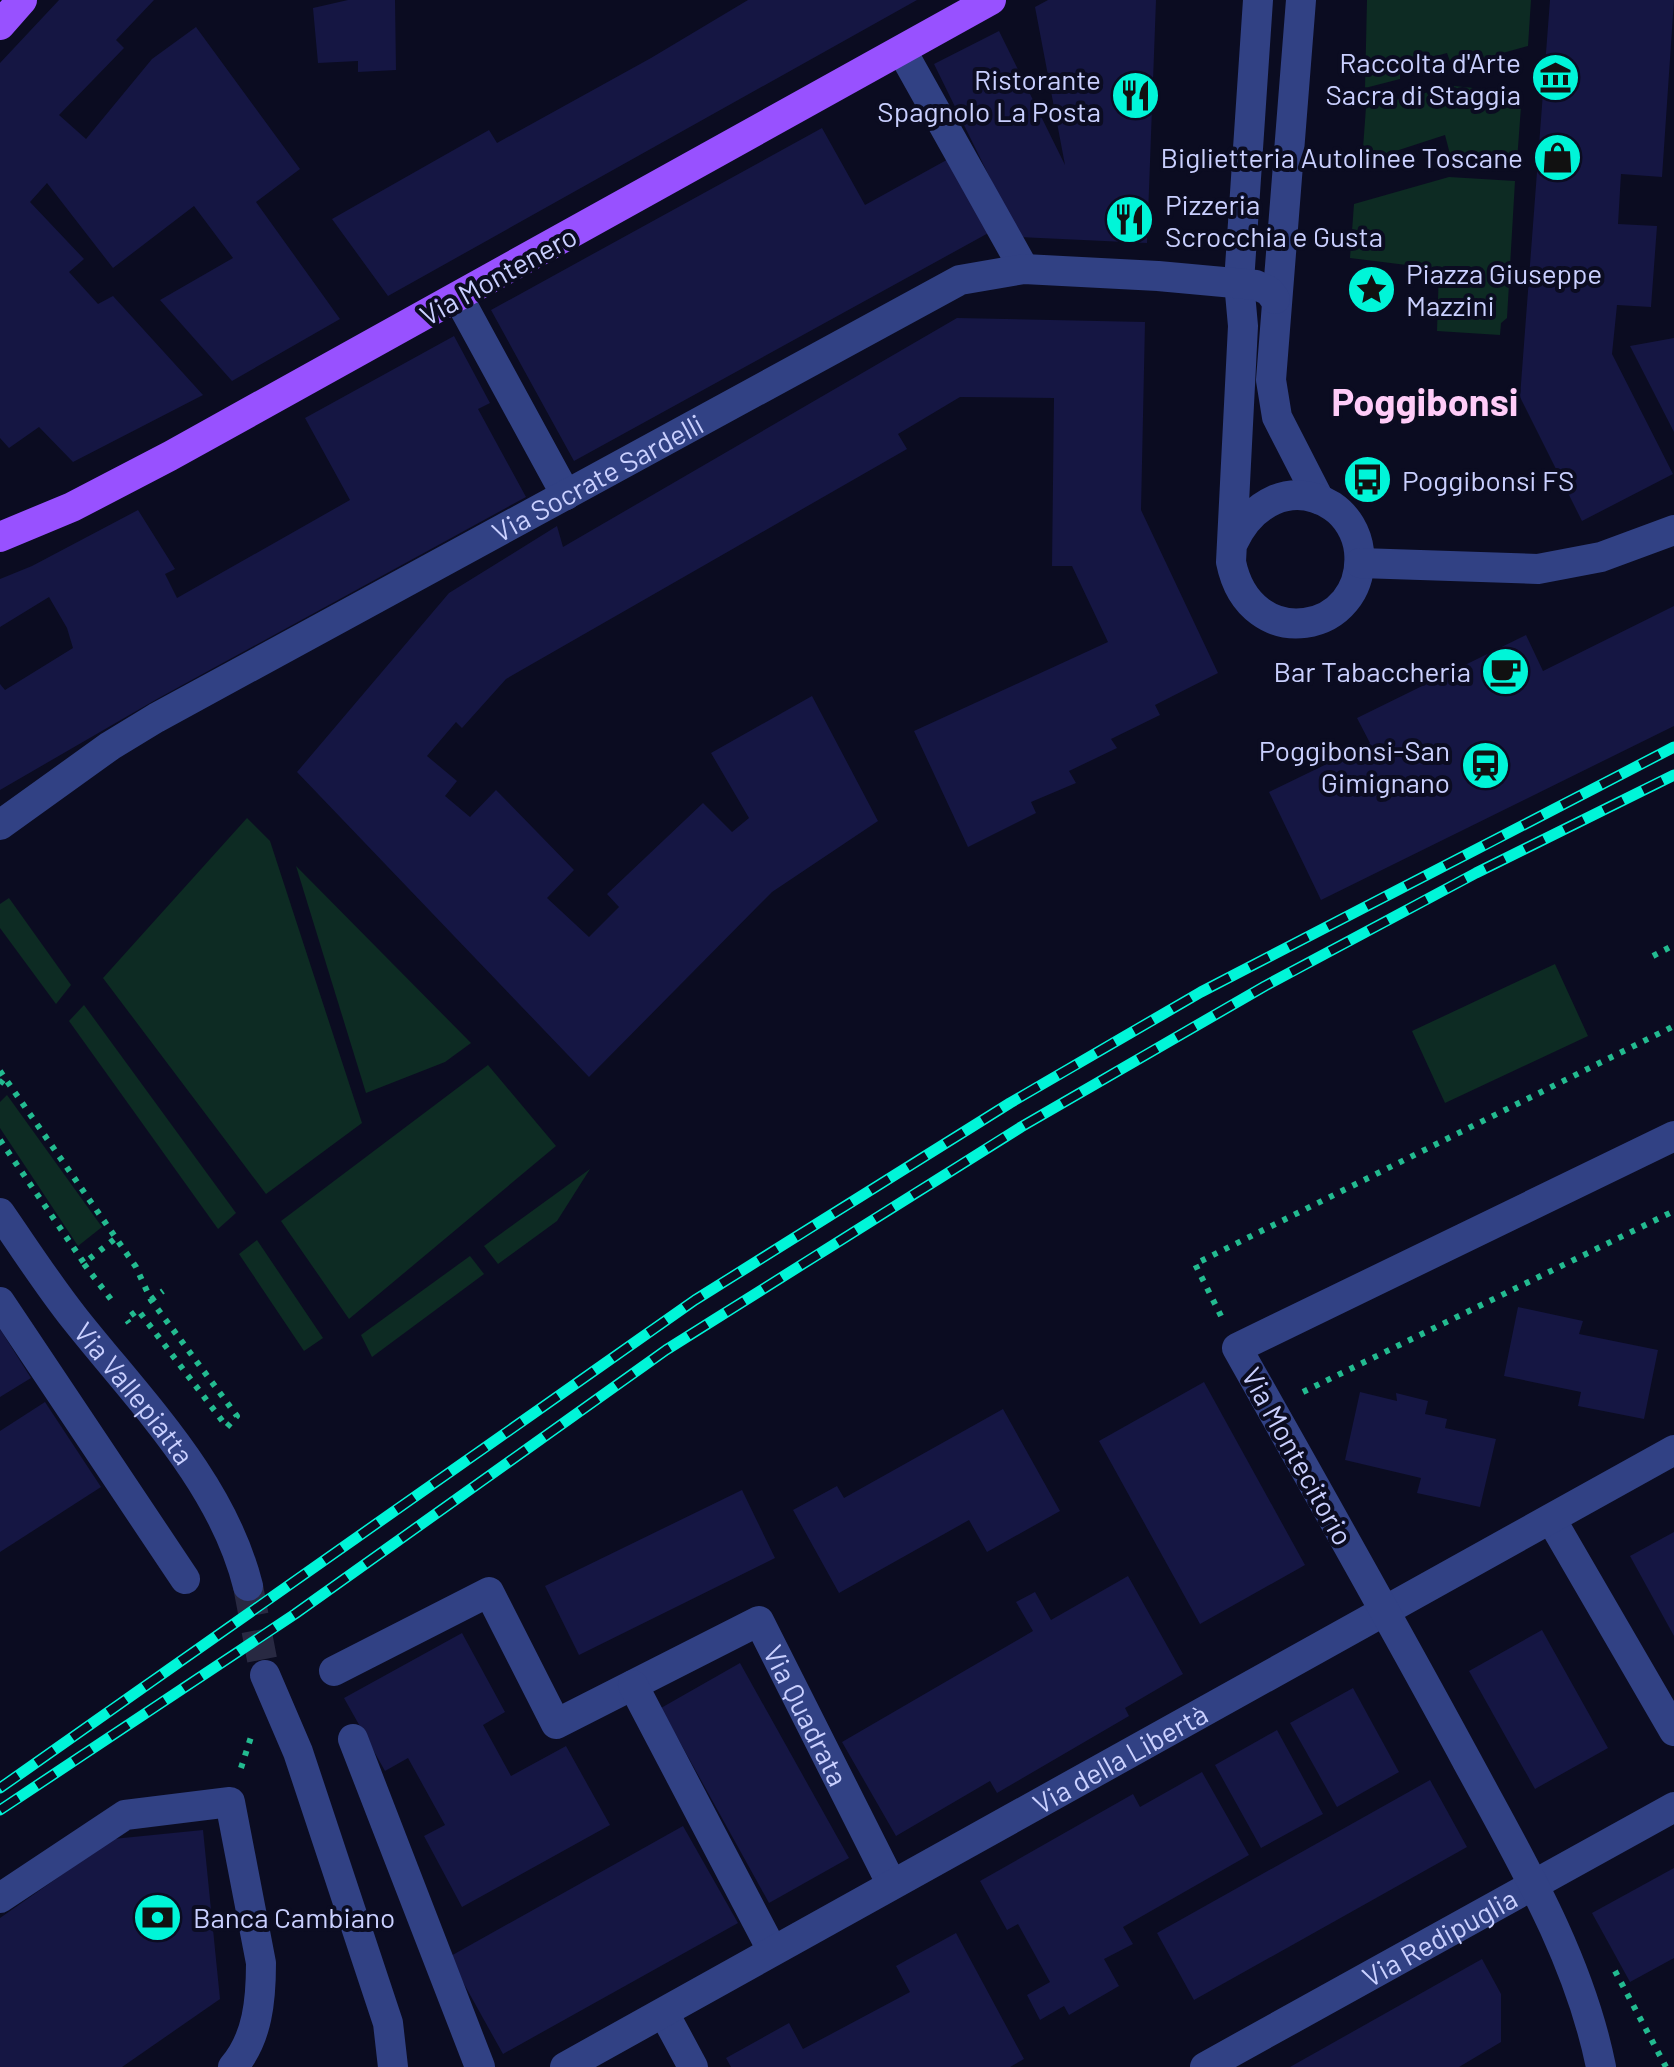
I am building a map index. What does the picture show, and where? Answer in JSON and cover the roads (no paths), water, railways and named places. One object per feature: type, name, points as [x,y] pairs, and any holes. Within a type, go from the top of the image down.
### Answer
[{"type":"main road","points":[[0,25],[22,0]]},
{"type":"main road","name":"Via Montenero","points":[[0,537],[50,517],[170,456],[991,0]]},
{"type":"street","points":[[1233,543],[1242,524],[1257,508],[1276,498],[1298,495],[1319,499],[1350,524],[1358,542],[1360,563],[1350,592],[1330,614],[1290,624],[1256,610],[1243,596],[1232,562],[1243,326],[1239,282],[1258,0]]},
{"type":"street","points":[[1302,0],[1271,380],[1273,403],[1288,444],[1319,499]]},
{"type":"street","points":[[902,51],[1024,269]]},
{"type":"street","name":"Via Socrate Sardelli","points":[[0,824],[156,718],[928,295],[970,277],[1024,269],[1239,282]]},
{"type":"street","points":[[1239,282],[1264,288],[1275,300]]},
{"type":"street","points":[[458,297],[566,495]]},
{"type":"street","points":[[0,554],[50,517]]},
{"type":"street","points":[[1360,563],[1538,569],[1601,557],[1674,530]]},
{"type":"street","name":"Via Montecitorio","points":[[1601,2067],[1574,1976],[1534,1885],[1237,1348],[1674,1136]]},
{"type":"street","name":"Via Vallepiatta","points":[[0,1214],[65,1306],[200,1480],[228,1526],[248,1586]]},
{"type":"street","points":[[0,1302],[185,1578]]},
{"type":"street","name":"Via della Libertà","points":[[564,2067],[1674,1450]]},
{"type":"street","points":[[1551,1519],[1674,1731]]},
{"type":"street","name":"Via Quadrata","points":[[334,1671],[488,1592],[556,1724],[758,1621],[891,1883]]},
{"type":"street","points":[[265,1675],[298,1752],[388,2023],[393,2067]]},
{"type":"street","points":[[632,1685],[772,1950]]},
{"type":"street","points":[[353,1739],[480,2067]]},
{"type":"street","points":[[0,1898],[125,1815],[230,1802],[261,1963],[261,1990],[247,2046],[233,2067]]},
{"type":"street","name":"Via Redipuglia","points":[[1205,2067],[1674,1807]]},
{"type":"street","points":[[664,2013],[693,2067]]},
{"type":"street","points":[[388,2023],[418,2067]]},
{"type":"tunnel","points":[[248,1586],[265,1675]]},
{"type":"railway","points":[[0,1788],[695,1300],[1010,1103],[1201,992],[1674,747]]},
{"type":"railway","points":[[0,1810],[295,1614],[666,1350],[1021,1127],[1265,986],[1476,873],[1674,775]]},
{"type":"place","name":"Raccolta d'Arte Sacra di Staggia","points":[[1556,78]]},
{"type":"place","name":"Ristorante Spagnolo La Posta","points":[[1136,95]]},
{"type":"place","name":"Biglietteria Autolinee Toscane","points":[[1558,157]]},
{"type":"place","name":"Pizzeria Scrocchia e Gusta","points":[[1130,220]]},
{"type":"place","name":"Piazza Giuseppe Mazzini","points":[[1371,289]]},
{"type":"place","name":"Poggibonsi FS","points":[[1367,480]]},
{"type":"place","name":"Bar Tabaccheria","points":[[1506,671]]},
{"type":"place","name":"Poggibonsi-San Gimignano","points":[[1485,766]]},
{"type":"place","name":"Banca Cambiano","points":[[158,1917]]},
{"type":"district","name":"Poggibonsi","points":[[1425,401]]}]
